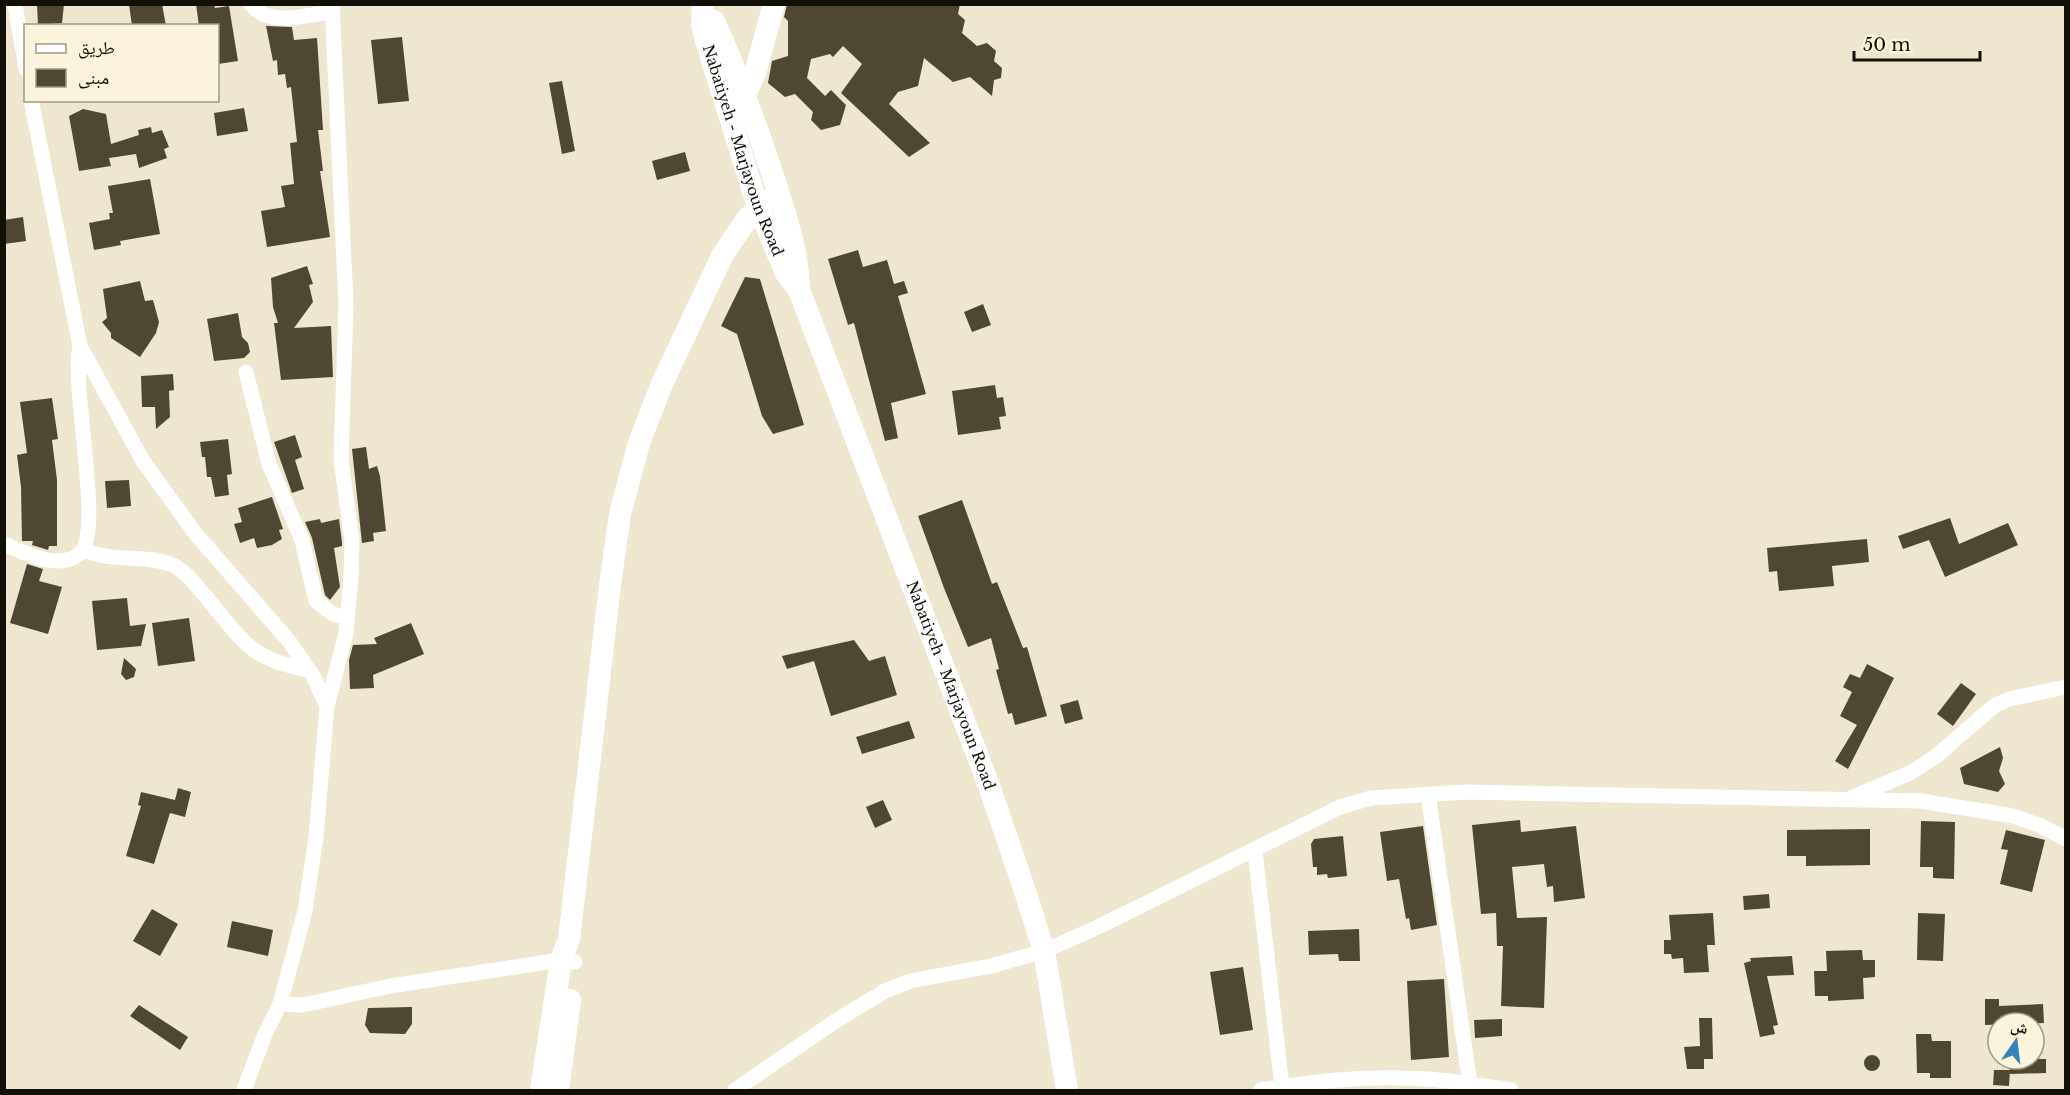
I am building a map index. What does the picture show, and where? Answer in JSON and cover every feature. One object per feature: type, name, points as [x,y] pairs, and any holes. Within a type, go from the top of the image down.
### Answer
[{"type":"main road","name":"Nabatiyeh - Marjayoun Road","points":[[703,4],[702,23],[778,193],[794,245],[799,290],[988,783],[1044,951],[1067,1090]]},
{"type":"main road","points":[[735,101],[763,4]]},
{"type":"main road","points":[[735,101],[756,70],[774,4]]},
{"type":"main road","name":"Nabatiyeh - Marjayoun Road","points":[[735,101],[758,207],[786,273],[799,290]]},
{"type":"main road","points":[[558,1090],[568,954],[620,514],[639,443],[661,386],[722,256],[736,232],[758,207],[778,193]]},
{"type":"main road","points":[[541,1090],[568,954]]},
{"type":"street","points":[[15,4],[24,57]]},
{"type":"street","points":[[244,1090],[265,1034],[280,1004],[305,911],[316,837],[327,706],[346,633],[352,541],[341,460],[346,304],[332,8],[280,18],[257,12],[251,4]]},
{"type":"street","points":[[31,102],[80,346],[143,461],[195,533],[289,641],[309,670],[327,706]]},
{"type":"street","points":[[4,544],[35,557],[52,560],[77,556],[84,550],[89,533],[87,485],[76,370],[80,346]]},
{"type":"street","points":[[246,372],[269,464],[302,540],[316,601],[333,614],[347,618]]},
{"type":"street","points":[[84,550],[115,559],[159,561],[180,569],[190,578],[234,633],[256,653],[286,666],[309,670]]},
{"type":"street","points":[[1847,799],[1910,773],[1935,757],[1994,706],[2008,699],[2066,687]]},
{"type":"street","points":[[735,1090],[837,1020],[885,991],[910,981],[991,966],[1044,951],[1255,851],[1340,807],[1371,798],[1467,792],[1922,801],[2004,815],[2039,825],[2066,839]]},
{"type":"street","points":[[1428,794],[1470,1084]]},
{"type":"street","points":[[1255,851],[1282,1087]]},
{"type":"street","points":[[280,1004],[303,1005],[390,986],[568,954]]},
{"type":"street","points":[[1261,1090],[1413,1078],[1511,1090]]},
{"type":"building","points":[[37,4],[64,4],[62,23],[38,24]]},
{"type":"building","points":[[129,4],[162,4],[166,24],[132,24]]},
{"type":"building","points":[[196,4],[214,4],[215,8],[229,6],[238,61],[219,64],[219,24],[199,24]]},
{"type":"building","points":[[787,4],[960,4],[958,14],[965,20],[962,33],[977,46],[987,43],[996,51],[994,61],[1002,68],[1001,78],[994,80],[992,96],[970,77],[953,82],[924,58],[918,86],[898,92],[889,104],[930,143],[909,157],[841,93],[862,64],[843,46],[833,57],[830,54],[811,59],[807,78],[825,96],[831,90],[846,105],[840,125],[821,130],[811,120],[813,112],[795,94],[785,97],[768,83],[772,61],[788,56],[788,21],[784,17]]},
{"type":"building","points":[[266,26],[292,27],[294,40],[317,38],[323,130],[318,130],[323,171],[320,171],[330,237],[267,247],[261,211],[285,207],[281,186],[294,184],[290,143],[297,142],[291,87],[287,88],[285,74],[278,75],[277,60],[273,61]]},
{"type":"building","points":[[402,37],[409,101],[378,104],[371,40]]},
{"type":"building","points":[[562,81],[575,151],[562,154],[549,83]]},
{"type":"building","points":[[244,108],[248,131],[217,136],[214,113]]},
{"type":"building","points":[[83,109],[106,114],[111,144],[139,135],[138,130],[151,127],[152,133],[162,130],[169,147],[164,149],[167,158],[139,168],[136,154],[109,158],[111,166],[79,171],[69,116]]},
{"type":"building","points":[[685,152],[690,171],[657,180],[652,161]]},
{"type":"building","points":[[150,179],[160,234],[120,241],[121,245],[94,250],[89,223],[110,219],[109,213],[113,213],[108,186]]},
{"type":"building","points":[[23,217],[26,241],[4,244],[4,220]]},
{"type":"building","points":[[858,250],[863,267],[887,260],[894,284],[904,281],[908,293],[898,296],[926,394],[891,403],[898,438],[885,441],[854,323],[848,325],[828,259]]},
{"type":"building","points":[[307,266],[313,284],[309,285],[313,302],[294,328],[331,326],[333,377],[281,380],[274,323],[278,323],[273,307],[271,278]]},
{"type":"building","points":[[745,277],[760,279],[804,425],[773,434],[762,416],[737,334],[721,326]]},
{"type":"building","points":[[140,281],[145,301],[153,300],[159,322],[156,333],[140,357],[111,338],[111,333],[102,322],[107,318],[103,289]]},
{"type":"building","points":[[983,304],[991,325],[972,332],[964,312]]},
{"type":"building","points":[[238,313],[242,337],[248,343],[250,352],[244,358],[214,361],[207,319]]},
{"type":"building","points":[[173,374],[174,390],[169,391],[170,417],[156,429],[155,407],[142,407],[141,376]]},
{"type":"building","points":[[995,385],[997,398],[1003,397],[1006,416],[999,417],[1001,429],[958,435],[952,391]]},
{"type":"building","points":[[52,398],[58,439],[52,440],[57,480],[57,546],[49,546],[48,550],[32,545],[33,541],[22,541],[21,487],[17,455],[27,453],[20,402]]},
{"type":"building","points":[[295,435],[302,457],[295,460],[304,489],[292,493],[274,442]]},
{"type":"building","points":[[228,439],[232,474],[227,475],[229,495],[215,497],[211,477],[207,477],[205,457],[202,457],[200,442]]},
{"type":"building","points":[[366,447],[369,469],[377,466],[380,476],[386,531],[373,533],[374,541],[362,543],[352,449]]},
{"type":"building","points":[[129,480],[131,506],[107,508],[105,481]]},
{"type":"building","points":[[272,497],[283,529],[279,530],[282,539],[272,545],[257,548],[254,538],[240,543],[234,524],[242,522],[238,508]]},
{"type":"building","points":[[962,500],[992,584],[997,582],[1023,648],[1027,647],[1047,716],[1015,725],[1012,713],[1008,714],[996,670],[999,669],[991,638],[968,647],[944,588],[918,516]]},
{"type":"building","points":[[1950,518],[1959,544],[2008,523],[2018,545],[1945,577],[1929,540],[1903,549],[1898,536]]},
{"type":"building","points":[[320,519],[321,523],[339,519],[342,542],[342,546],[334,548],[340,587],[330,600],[325,595],[312,538],[305,522]]},
{"type":"building","points":[[1867,539],[1869,562],[1832,566],[1834,586],[1779,591],[1777,571],[1769,572],[1767,548]]},
{"type":"building","points":[[27,564],[43,569],[39,581],[62,587],[48,634],[10,623]]},
{"type":"building","points":[[127,598],[130,626],[146,624],[141,646],[97,650],[92,601]]},
{"type":"building","points":[[189,618],[195,661],[158,666],[152,623]]},
{"type":"building","points":[[411,623],[424,654],[373,675],[374,688],[350,689],[349,660],[353,645],[377,644],[374,638]]},
{"type":"building","points":[[854,640],[869,661],[885,656],[897,695],[831,716],[814,661],[787,669],[782,656]]},
{"type":"building","points":[[124,658],[136,669],[134,677],[126,680],[121,674]]},
{"type":"building","points":[[1867,664],[1894,678],[1848,769],[1835,761],[1857,725],[1840,716],[1852,692],[1843,687],[1850,674],[1860,678]]},
{"type":"building","points":[[1961,683],[1976,694],[1953,726],[1937,714]]},
{"type":"building","points":[[1078,700],[1083,719],[1065,724],[1060,705]]},
{"type":"building","points":[[909,721],[915,738],[862,754],[856,737]]},
{"type":"building","points":[[2000,747],[2003,758],[1999,771],[2005,784],[1998,792],[1964,784],[1960,768]]},
{"type":"building","points":[[178,788],[191,792],[185,817],[170,813],[154,864],[126,856],[141,806],[138,805],[141,792],[175,800]]},
{"type":"building","points":[[883,800],[892,820],[875,828],[866,807]]},
{"type":"building","points":[[1520,820],[1521,832],[1576,826],[1585,898],[1554,902],[1553,886],[1547,887],[1544,864],[1512,867],[1517,918],[1547,917],[1544,1008],[1501,1006],[1503,946],[1497,946],[1496,913],[1481,914],[1472,825]]},
{"type":"building","points":[[1921,821],[1955,822],[1954,879],[1933,878],[1933,867],[1920,867]]},
{"type":"building","points":[[1423,826],[1437,925],[1411,930],[1409,918],[1406,919],[1399,879],[1387,881],[1380,832]]},
{"type":"building","points":[[1870,829],[1870,865],[1806,866],[1806,856],[1787,856],[1787,830]]},
{"type":"building","points":[[2006,830],[2045,840],[2032,892],[2000,884],[2008,850],[2001,849]]},
{"type":"building","points":[[1343,836],[1347,876],[1328,878],[1327,874],[1317,875],[1317,867],[1313,867],[1311,844],[1314,839]]},
{"type":"building","points":[[1769,894],[1770,908],[1744,910],[1743,896]]},
{"type":"building","points":[[152,909],[178,924],[160,956],[133,941]]},
{"type":"building","points":[[1713,913],[1715,945],[1707,945],[1709,972],[1684,973],[1683,958],[1672,959],[1671,954],[1664,954],[1664,940],[1671,940],[1669,915]]},
{"type":"building","points":[[1918,913],[1945,914],[1943,961],[1917,960]]},
{"type":"building","points":[[232,921],[273,930],[268,956],[227,947]]},
{"type":"building","points":[[1359,929],[1360,961],[1339,961],[1338,954],[1309,955],[1308,931]]},
{"type":"building","points":[[1862,950],[1863,960],[1875,960],[1875,977],[1863,978],[1864,999],[1828,1001],[1828,996],[1815,996],[1814,971],[1827,971],[1826,951]]},
{"type":"building","points":[[1792,956],[1794,975],[1767,976],[1778,1025],[1773,1026],[1775,1034],[1760,1037],[1744,963],[1751,961],[1750,958]]},
{"type":"building","points":[[1243,967],[1253,1030],[1220,1035],[1210,972]]},
{"type":"building","points":[[1444,979],[1449,1057],[1411,1060],[1407,981]]},
{"type":"building","points":[[1985,999],[1999,999],[1999,1006],[2043,1004],[2043,1011],[1986,1011],[1985,1025]]},
{"type":"building","points":[[139,1005],[188,1037],[180,1050],[130,1016]]},
{"type":"building","points":[[412,1007],[412,1024],[405,1034],[370,1033],[365,1025],[368,1008]]},
{"type":"building","points":[[1699,1018],[1712,1018],[1713,1059],[1704,1059],[1704,1069],[1687,1069],[1684,1047],[1700,1046]]},
{"type":"building","points":[[1502,1019],[1502,1036],[1475,1038],[1474,1020]]},
{"type":"building","points":[[1916,1034],[1931,1034],[1932,1041],[1951,1041],[1951,1078],[1930,1078],[1930,1073],[1917,1073]]},
{"type":"building","points":[[1869,1055],[1875,1055],[1880,1063],[1878,1069],[1869,1071],[1864,1066],[1864,1060]]},
{"type":"building","points":[[1994,1071],[2010,1071],[2009,1086],[1993,1085]]},
{"type":"building","points":[[2010,1071],[2046,1071],[2046,1073],[2010,1074]]}]
